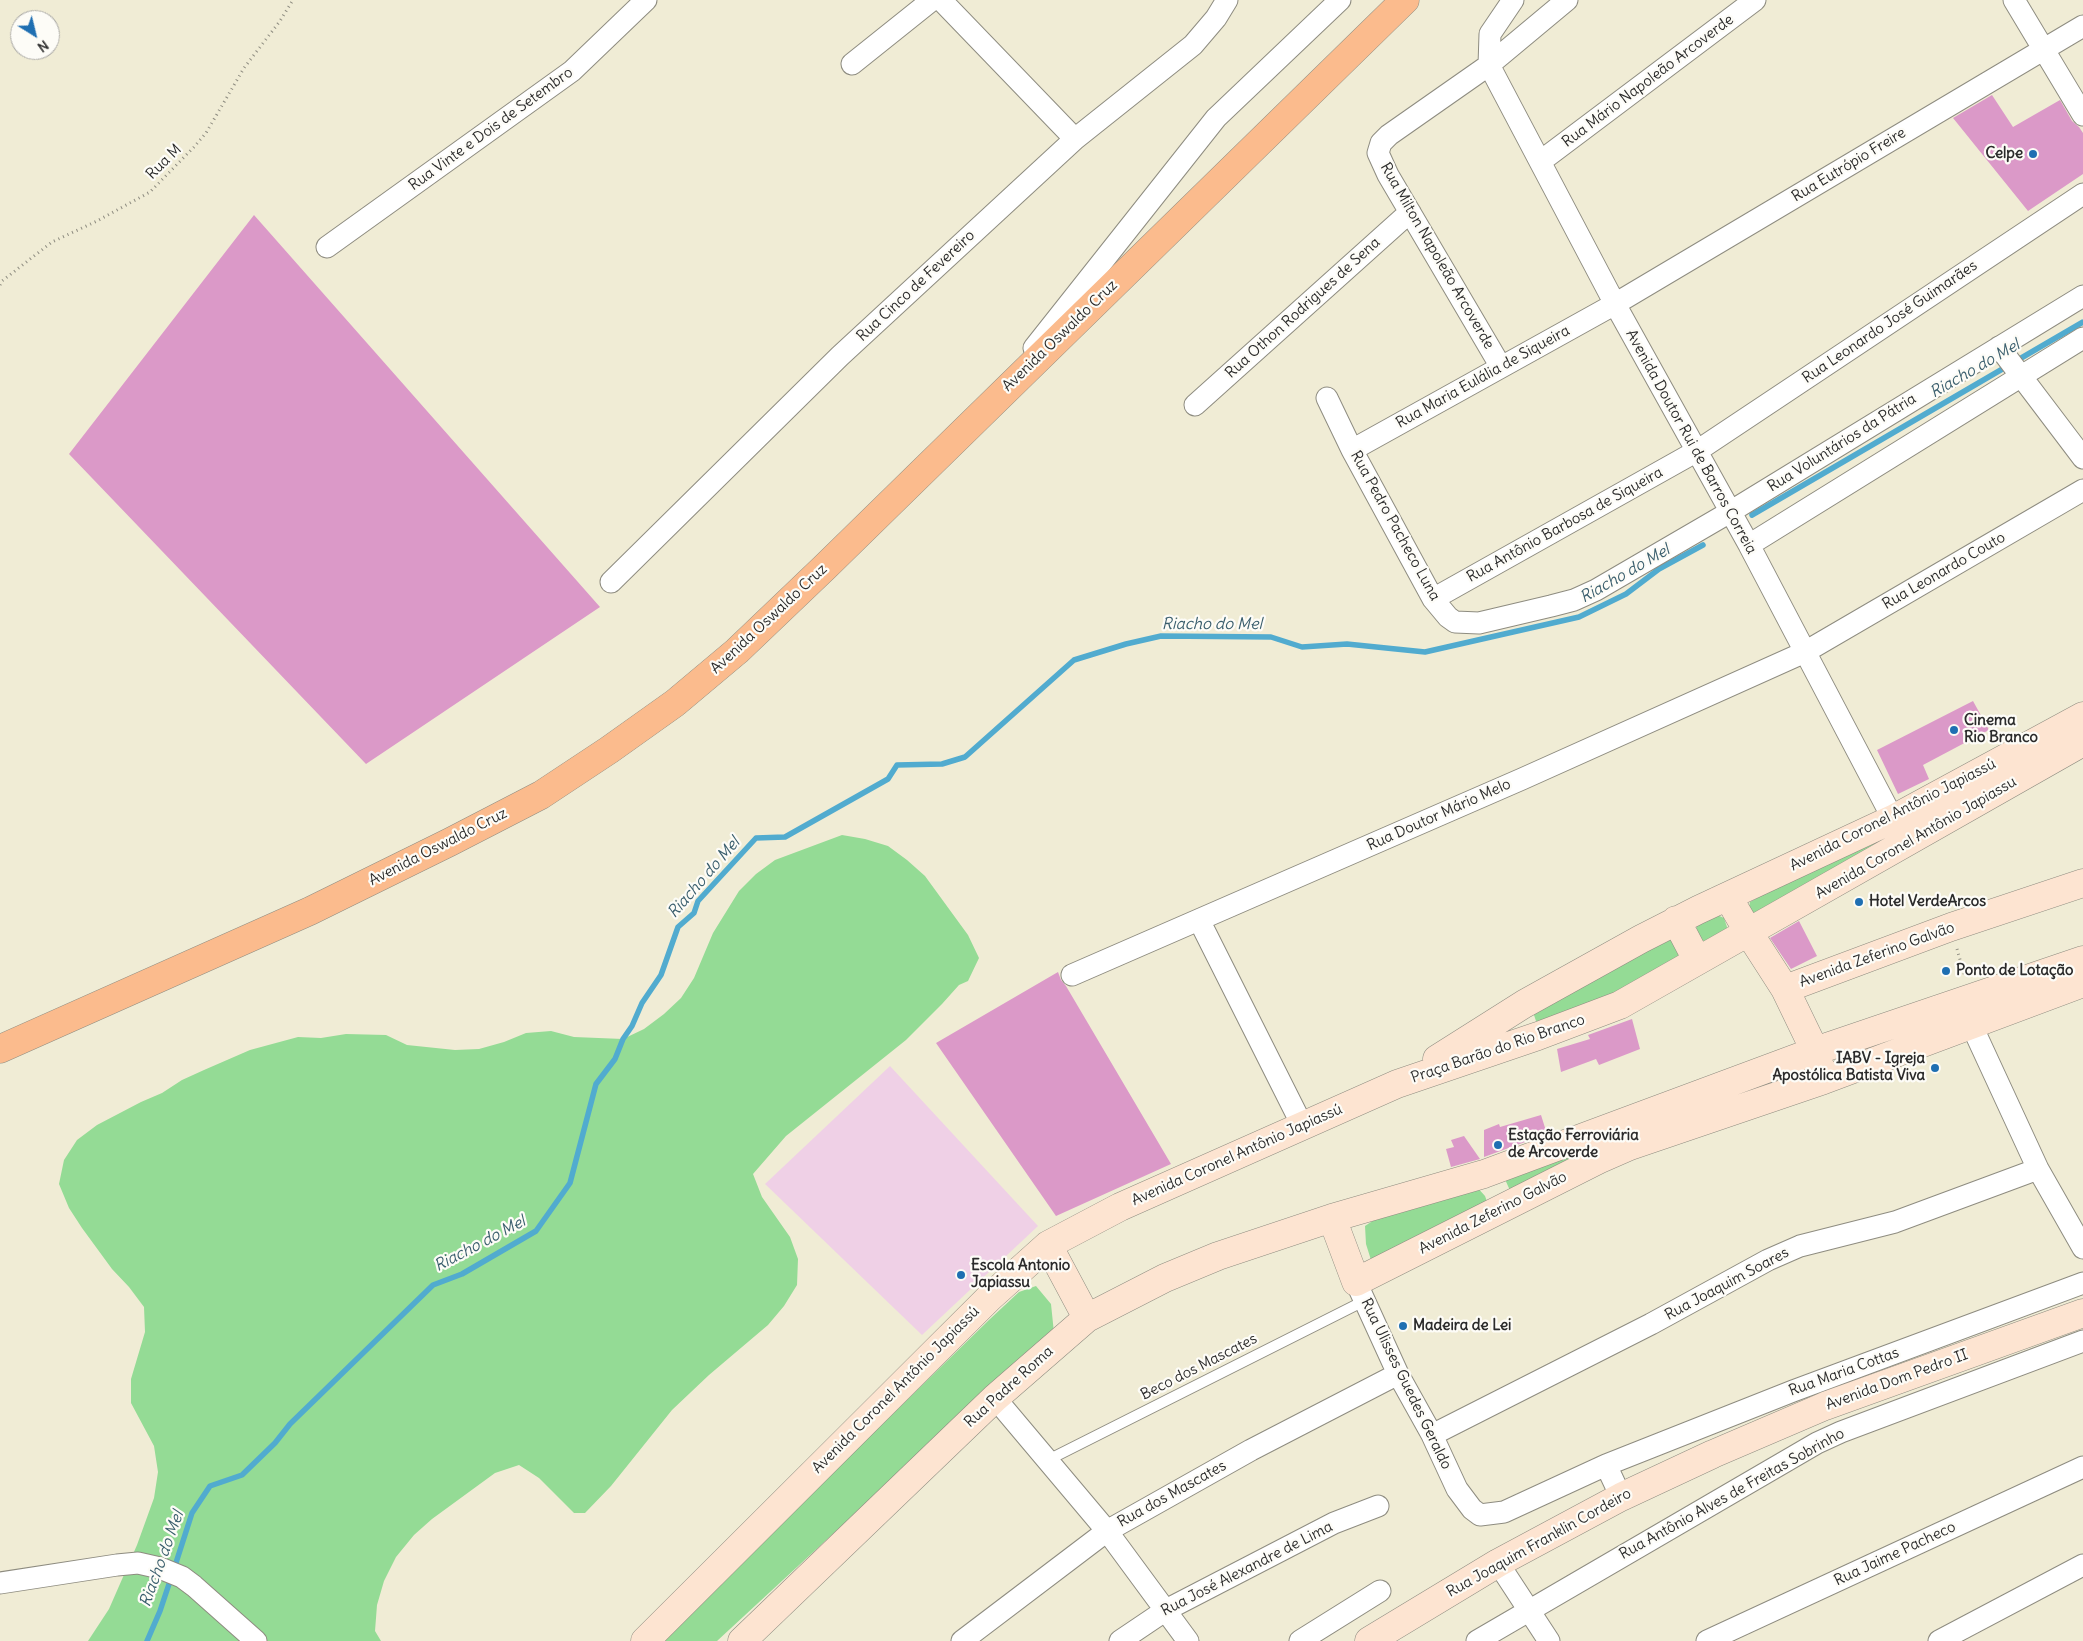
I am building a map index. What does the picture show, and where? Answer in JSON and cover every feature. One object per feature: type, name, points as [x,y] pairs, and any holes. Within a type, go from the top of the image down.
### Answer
[{"type":"highway","name":"Avenida Oswaldo Cruz","points":[[0,1049],[310,911],[541,794],[609,750],[675,703],[738,651],[826,567],[990,404],[1405,0]]},
{"type":"street","name":"Rua Vinte e Dois de Setembro","points":[[327,247],[572,71],[646,0]]},
{"type":"street","points":[[852,64],[932,0]]},
{"type":"street","points":[[941,0],[1075,139]]},
{"type":"street","name":"Rua Cinco de Fevereiro","points":[[612,582],[840,356],[1075,139],[1193,45],[1216,18],[1227,0]]},
{"type":"street","points":[[990,404],[1216,118],[1340,0]]},
{"type":"street","points":[[1489,65],[1490,34],[1513,0]]},
{"type":"street","points":[[1489,65],[1567,0]]},
{"type":"street","name":"Rua Mário Napoleão Arcoverde","points":[[1541,161],[1755,0]]},
{"type":"street","points":[[2014,0],[2083,115]]},
{"type":"street","name":"Rua Eutrópio Freire","points":[[1615,304],[2083,26]]},
{"type":"street","name":"Rua Milton Napoleão Arcoverde","points":[[1489,65],[1389,134],[1381,143],[1378,153],[1410,212],[1501,367]]},
{"type":"street","name":"Avenida Doutor Rui de Barros Correia","points":[[1489,65],[1615,304],[1749,545],[1893,818]]},
{"type":"street","name":"Rua Leonardo José Guimarães","points":[[1697,451],[2083,194]]},
{"type":"street","name":"Rua Othon Rodrigues de Sena","points":[[1195,405],[1410,212]]},
{"type":"street","name":"Rua Voluntários da Pátria","points":[[1730,512],[2083,296]]},
{"type":"street","name":"Rua Maria Eulália de Siqueira","points":[[1352,450],[1615,304]]},
{"type":"street","points":[[1749,545],[2083,338]]},
{"type":"street","points":[[1999,347],[2083,458]]},
{"type":"street","name":"Rua Pedro Pacheco Luna","points":[[1327,398],[1352,450],[1433,599],[1448,617],[1455,622],[1467,624],[1480,623],[1574,600],[1596,590],[1730,512]]},
{"type":"street","name":"Rua Antônio Barbosa de Siqueira","points":[[1433,599],[1697,451]]},
{"type":"street","name":"Rua Leonardo Couto","points":[[1805,652],[2083,490]]},
{"type":"street","name":"Rua Doutor Mário Melo","points":[[1072,975],[1805,652]]},
{"type":"street","name":"Avenida Coronel Antônio Japiassú","points":[[1728,897],[1893,818],[2083,716]]},
{"type":"street","name":"Avenida Coronel Antônio Japiassu","points":[[1749,933],[2083,742]]},
{"type":"street","name":"Avenida Zeferino Galvão","points":[[1785,989],[1951,927],[2083,883]]},
{"type":"street","points":[[1728,897],[1785,989],[1815,1050],[1824,1080]]},
{"type":"street","name":"Praça Barão do Rio Branco","points":[[1397,1084],[1524,1004],[1676,920],[1728,897]]},
{"type":"street","points":[[1200,920],[1302,1125]]},
{"type":"street","points":[[1676,920],[1697,960]]},
{"type":"street","name":"Praça Barão do Rio Branco","points":[[1397,1084],[1538,1036],[1620,1005],[1697,960],[1749,933]]},
{"type":"street","name":"Avenida Zeferino Galvão","points":[[1360,1292],[1500,1209],[1598,1160],[1630,1146],[1824,1080],[2083,960]]},
{"type":"street","name":"Avenida Zeferino Galvão","points":[[1332,1218],[1484,1174],[1815,1050],[2083,983]]},
{"type":"street","points":[[1524,1004],[1523,1024],[1538,1036]]},
{"type":"street","points":[[1971,1011],[2038,1169],[2083,1248]]},
{"type":"street","name":"Avenida Coronel Antônio Japiassú","points":[[645,1641],[990,1298],[1048,1245],[1120,1208],[1397,1084]]},
{"type":"street","name":"Rua Joaquim Soares","points":[[1432,1435],[1651,1324],[1768,1260],[1800,1246],[1895,1222],[2038,1169]]},
{"type":"street","points":[[1484,1174],[1500,1209]]},
{"type":"street","name":"Rua Ulisses Guedes Geraldo","points":[[1332,1218],[1360,1292],[1398,1374],[1432,1435],[1457,1489],[1472,1509],[1480,1515]]},
{"type":"street","name":"Rua Padre Roma","points":[[742,1641],[995,1398],[1087,1318],[1165,1278],[1218,1256],[1332,1218]]},
{"type":"street","points":[[1048,1245],[1087,1318]]},
{"type":"street","name":"Rua Maria Cottas","points":[[1480,1515],[1504,1512],[1606,1465],[1793,1390],[2083,1283]]},
{"type":"street","name":"Avenida Dom Pedro II","points":[[1713,1454],[1825,1406],[2083,1313]]},
{"type":"street","name":"Rua Antônio Alves de Freitas Sobrinho","points":[[1477,1641],[1808,1448],[1841,1432],[2083,1341]]},
{"type":"street","name":"Rua dos Mascates","points":[[962,1641],[1107,1531],[1251,1450],[1398,1374]]},
{"type":"street","points":[[995,1398],[1107,1531],[1188,1641]]},
{"type":"street","name":"Rua Joaquim Franklin Cordeiro","points":[[1369,1641],[1498,1563],[1621,1497],[1713,1454]]},
{"type":"street","points":[[1606,1465],[1621,1497]]},
{"type":"street","name":"Rua Jaime Pacheco","points":[[1707,1641],[2083,1468]]},
{"type":"street","name":"Rua José Alexandre de Lima","points":[[1120,1641],[1166,1610],[1334,1523],[1378,1506]]},
{"type":"street","points":[[0,1583],[138,1563],[160,1568],[182,1577],[256,1641]]},
{"type":"street","points":[[1498,1563],[1549,1641]]},
{"type":"street","points":[[1939,1641],[2083,1565]]},
{"type":"street","points":[[1300,1641],[1380,1591]]},
{"type":"lane","name":"Beco dos Mascates","points":[[1048,1460],[1360,1292]]},
{"type":"path","name":"Rua M","points":[[0,285],[2,281],[52,242],[97,221],[150,192],[206,133],[244,68],[280,21],[293,0]]},
{"type":"path","points":[[1951,927],[1971,1011]]},
{"type":"shaded area","points":[[890,1066],[1038,1226],[922,1335],[765,1184]]},
{"type":"green space","points":[[2060,731],[1759,918],[1748,912],[1750,902]]},
{"type":"green space","points":[[842,835],[888,846],[925,876],[968,935],[979,958],[968,981],[959,985],[906,1040],[786,1136],[753,1174],[762,1197],[790,1237],[798,1259],[797,1285],[784,1306],[768,1325],[709,1375],[672,1410],[611,1486],[585,1513],[574,1513],[539,1478],[519,1465],[495,1473],[432,1519],[414,1535],[396,1557],[384,1581],[377,1605],[375,1631],[381,1641],[88,1641],[109,1609],[137,1545],[154,1498],[158,1472],[154,1446],[131,1403],[131,1379],[145,1332],[144,1307],[112,1269],[82,1228],[69,1208],[59,1184],[64,1160],[77,1140],[97,1125],[162,1093],[182,1080],[250,1050],[298,1037],[321,1038],[346,1034],[386,1035],[407,1045],[455,1050],[479,1049],[526,1033],[551,1031],[574,1037],[623,1039],[644,1029],[681,998],[694,978],[713,933],[739,891],[756,874],[775,860]]},
{"type":"green space","points":[[1715,914],[1724,918],[1728,930],[1709,944],[1700,939],[1696,930],[1698,919]]},
{"type":"green space","points":[[1660,936],[1672,940],[1680,949],[1680,959],[1673,969],[1547,1025],[1536,1021],[1532,1009]]},
{"type":"green space","points":[[1695,1109],[1513,1197],[1503,1175]]},
{"type":"green space","points":[[1476,1186],[1485,1196],[1488,1204],[1371,1260],[1366,1244],[1365,1226],[1377,1218]]},
{"type":"green space","points":[[1036,1286],[1051,1304],[1054,1333],[717,1641],[660,1641],[990,1319],[1019,1292]]},
{"type":"building","name":"Celpe","points":[[1992,95],[2013,127],[2060,100],[2072,121],[2083,133],[2083,174],[2028,211],[1953,118]]},
{"type":"building","points":[[254,215],[600,607],[366,764],[69,454]]},
{"type":"building","points":[[1973,701],[1989,730],[1923,765],[1929,779],[1898,794],[1877,750]]},
{"type":"building","points":[[1799,921],[1817,956],[1791,969],[1770,938]]},
{"type":"building","points":[[1058,972],[1171,1164],[1056,1216],[936,1043]]},
{"type":"building","points":[[1632,1019],[1640,1049],[1599,1065],[1596,1059],[1561,1072],[1557,1049],[1590,1039],[1588,1035]]},
{"type":"building","points":[[1541,1115],[1547,1134],[1484,1157],[1484,1130],[1499,1124],[1500,1127]]},
{"type":"building","points":[[1464,1136],[1480,1159],[1451,1167],[1446,1149],[1454,1147],[1451,1140]]},
{"type":"waterway","name":"Riacho do Mel","points":[[1752,515],[2083,322]]},
{"type":"waterway","name":"Riacho do Mel","points":[[174,1569],[192,1513],[210,1486],[242,1475],[275,1443],[290,1424],[433,1285],[462,1274],[536,1231],[570,1183],[596,1084],[615,1059],[642,1003],[661,975],[678,927],[694,913],[698,901],[756,838],[785,837],[888,779],[897,765],[942,764],[965,757],[1074,660],[1126,644],[1161,636],[1271,637],[1302,647],[1347,644],[1425,652],[1579,617],[1626,594],[1659,569],[1703,545]]},
{"type":"waterway","name":"Riacho do Mel","points":[[147,1641],[171,1578]]},
{"type":"place","name":"Celpe","points":[[2033,154]]},
{"type":"place","name":"Cinema Rio Branco","points":[[1954,730]]},
{"type":"place","name":"Hotel VerdeArcos","points":[[1859,902]]},
{"type":"place","name":"Ponto de Lotação","points":[[1946,971]]},
{"type":"place","name":"IABV - Igreja Apostólica Batista Viva","points":[[1935,1068]]},
{"type":"place","name":"Estação Ferroviária de Arcoverde","points":[[1498,1145]]},
{"type":"place","name":"Escola Antonio Japiassu","points":[[961,1275]]},
{"type":"place","name":"Madeira de Lei","points":[[1403,1326]]}]
